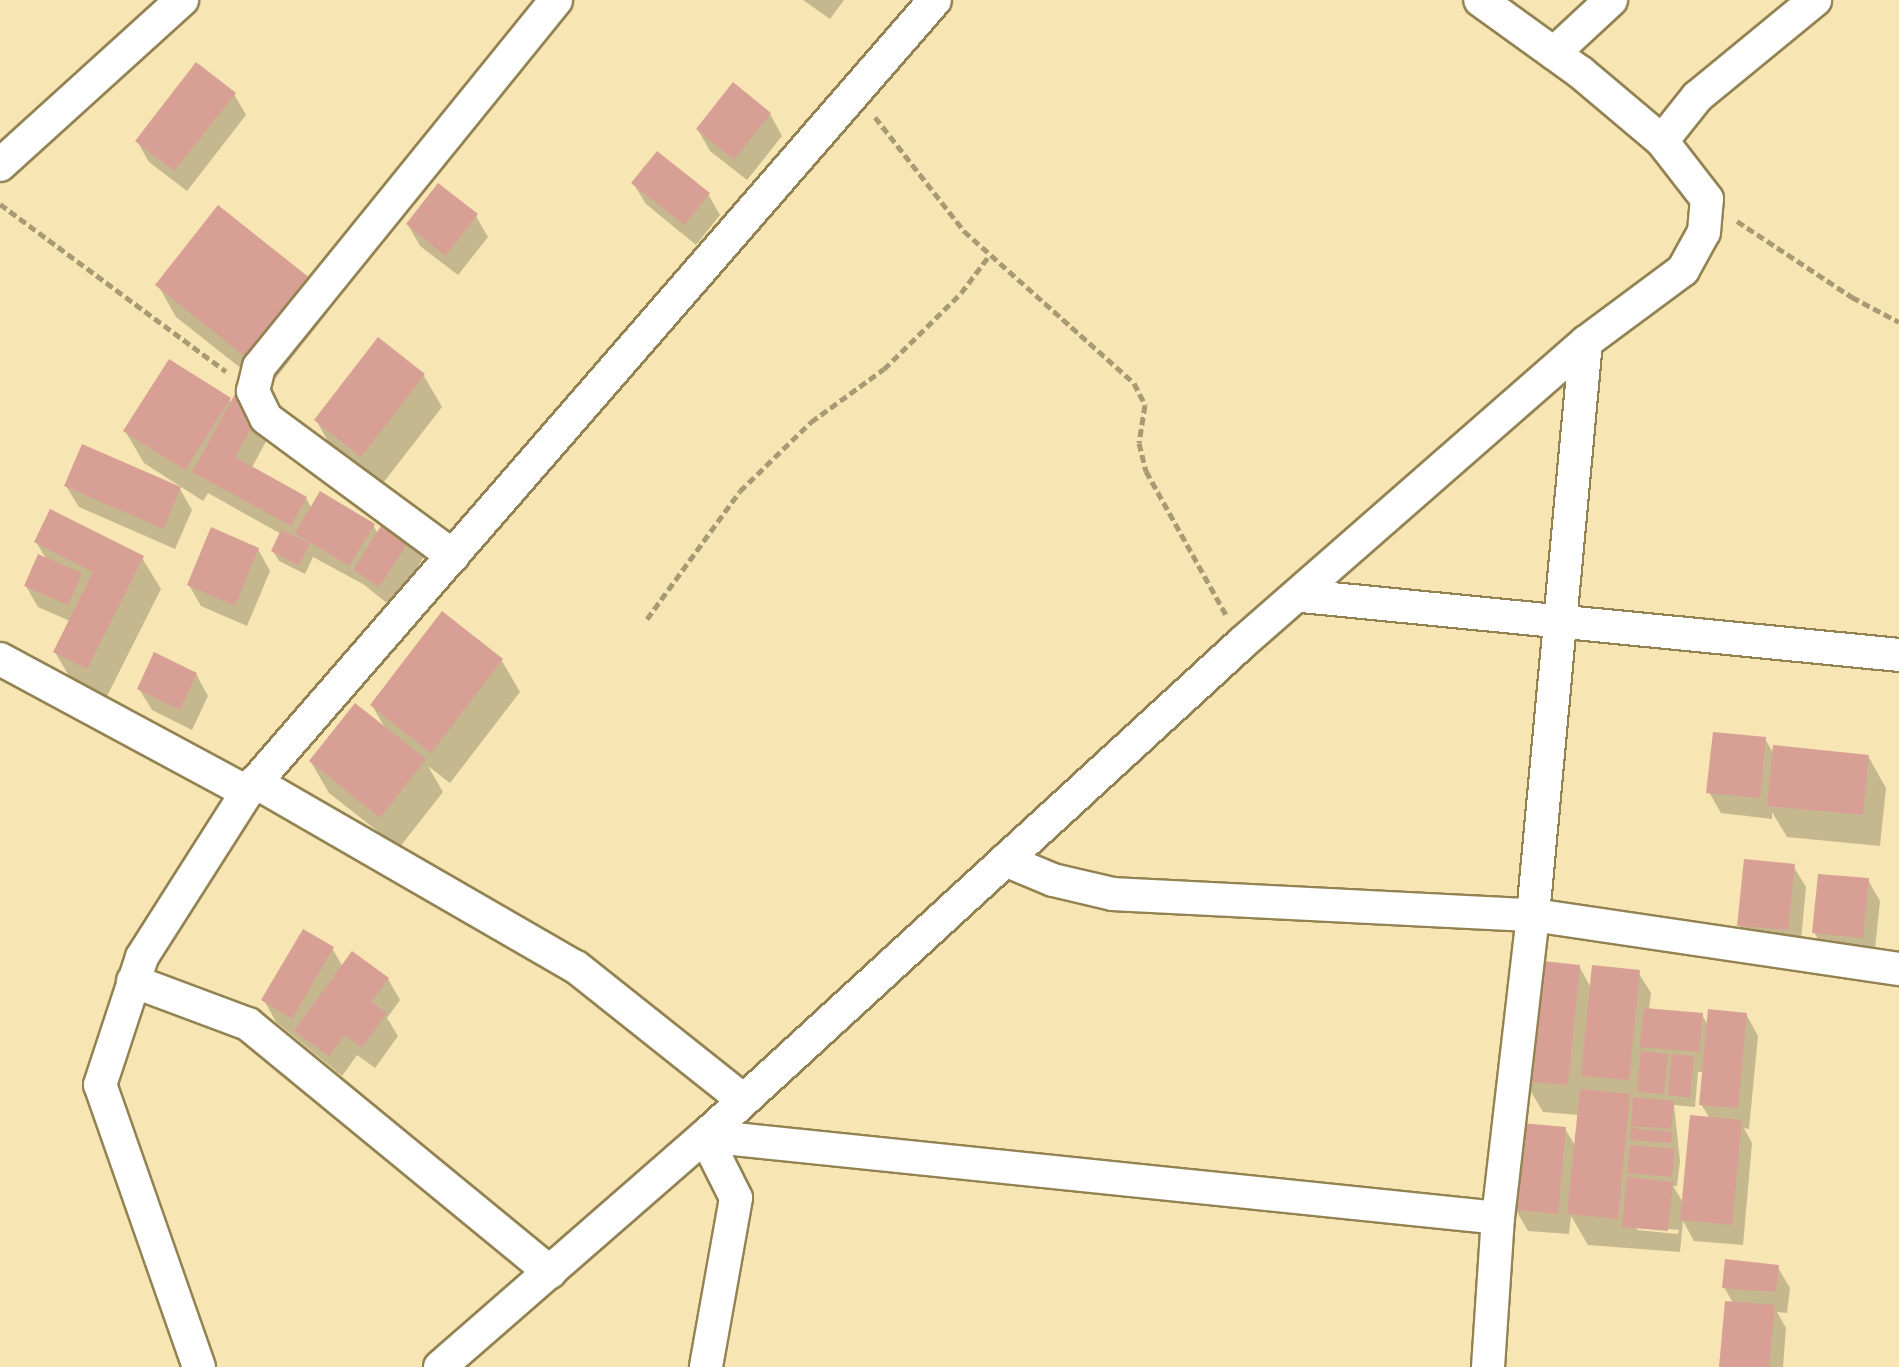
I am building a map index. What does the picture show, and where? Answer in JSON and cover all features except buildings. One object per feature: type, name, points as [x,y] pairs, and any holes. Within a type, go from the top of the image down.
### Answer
[{"type":"street","points":[[0,165],[182,0]]},
{"type":"street","points":[[453,556],[266,418],[253,391],[259,367],[556,0]]},
{"type":"street","points":[[199,1367],[100,1085],[142,957],[251,787],[935,0]]},
{"type":"street","points":[[440,1367],[705,1136],[1242,643],[1302,596],[1586,342],[1683,270],[1704,232],[1707,199],[1662,141],[1554,53],[1480,0]]},
{"type":"street","points":[[1554,53],[1611,0]]},
{"type":"street","points":[[1662,141],[1697,97],[1815,0]]},
{"type":"street","points":[[1488,1367],[1498,1218],[1533,915],[1586,342]]},
{"type":"street","points":[[1302,596],[1899,655]]},
{"type":"street","points":[[0,659],[251,787],[576,967],[743,1100]]},
{"type":"street","points":[[1005,860],[1053,880],[1113,894],[1533,915],[1899,969]]},
{"type":"street","points":[[133,981],[248,1024],[550,1272]]},
{"type":"street","points":[[705,1136],[1498,1218]]},
{"type":"street","points":[[705,1136],[736,1198],[706,1367]]},
{"type":"path","points":[[855,91],[989,256],[1142,395],[1139,443],[1146,471],[1242,643]]},
{"type":"path","points":[[1707,199],[1779,251],[1899,322]]},
{"type":"path","points":[[0,204],[253,391]]},
{"type":"path","points":[[647,619],[740,491],[811,422],[884,369],[961,293],[989,256]]}]
